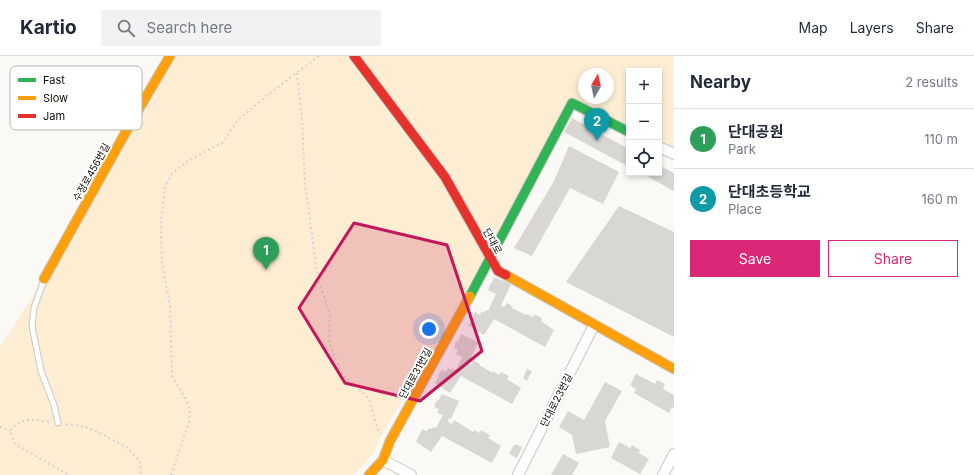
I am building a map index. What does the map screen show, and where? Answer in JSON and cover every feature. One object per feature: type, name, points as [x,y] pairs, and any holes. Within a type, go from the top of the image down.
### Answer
[{"type":"street","name":"수정로456번길","points":[[142,104],[170,56]]},
{"type":"street","name":"단대로","points":[[354,56],[445,177],[498,271],[674,369]]},
{"type":"street","name":"단대로31번길","points":[[369,475],[382,460],[390,441],[572,104],[626,131]]},
{"type":"street","name":"수정로456번길","points":[[44,279],[127,130]]},
{"type":"street","points":[[662,148],[674,154]]},
{"type":"street","name":"단대로23번길","points":[[518,475],[594,325]]},
{"type":"street","points":[[663,475],[674,454]]},
{"type":"street","points":[[382,460],[411,475]]},
{"type":"lane","points":[[44,279],[34,308],[32,326],[41,372],[54,405],[58,423]]},
{"type":"path","points":[[171,475],[189,422],[190,410],[184,396],[172,376],[170,305],[162,263],[161,222],[166,186],[172,174],[189,160],[222,143],[239,118],[319,56]]},
{"type":"path","points":[[297,73],[302,119],[305,184],[318,279],[330,314],[329,342],[342,375],[369,399],[378,430],[390,441]]},
{"type":"path","points":[[10,430],[14,424],[22,420],[86,427],[128,448],[140,462],[141,475]]},
{"type":"path","points":[[0,427],[10,430]]},
{"type":"path","points":[[10,430],[15,444],[69,475]]},
{"type":"highlighted area","points":[[354,223],[447,245],[482,351],[420,401],[345,383],[299,308]]},
{"type":"shaded area","points":[[168,56],[674,56],[674,150],[662,144],[662,68],[626,68],[626,126],[581,104],[614,104],[614,68],[578,68],[578,102],[571,99],[490,258],[382,434],[374,452],[354,475],[0,475],[0,347],[44,279],[127,130],[142,130],[142,103]]},
{"type":"building","points":[[572,118],[626,147],[626,165],[564,132]]},
{"type":"building","points":[[569,146],[619,172],[603,204],[570,188],[532,256],[514,248],[554,181]]},
{"type":"building","points":[[662,167],[674,173],[674,191],[646,176],[662,176]]},
{"type":"building","points":[[619,206],[674,232],[674,337],[566,282]]},
{"type":"building","points":[[494,277],[511,284],[501,306],[504,307],[507,303],[513,307],[512,308],[526,315],[527,314],[533,317],[534,314],[542,318],[541,321],[554,330],[545,347],[494,319],[484,335],[468,325],[473,319],[471,318],[475,312],[480,315],[482,311],[484,313],[486,310],[488,311],[496,294],[488,290]]},
{"type":"building","points":[[461,334],[478,342],[468,364],[471,365],[473,360],[493,373],[493,371],[499,375],[501,372],[509,376],[507,379],[521,388],[512,404],[461,376],[450,393],[435,383],[442,370],[446,372],[448,368],[451,370],[453,368],[456,370],[462,357],[456,354],[458,350],[454,348],[456,341],[458,342]]},
{"type":"building","points":[[527,369],[532,371],[527,381],[523,378]]},
{"type":"building","points":[[636,374],[655,384],[657,380],[665,384],[663,389],[674,395],[674,408],[672,407],[669,413],[634,393],[636,389],[630,385]]},
{"type":"building","points":[[605,382],[622,391],[605,421],[610,447],[576,454],[572,435],[559,427],[568,411],[584,420]]},
{"type":"building","points":[[442,394],[459,401],[451,419],[449,418],[448,422],[452,424],[454,420],[473,432],[474,430],[480,433],[481,430],[490,435],[488,438],[501,446],[492,463],[442,436],[431,452],[416,442],[422,429],[427,431],[429,428],[436,428],[443,415],[437,413],[439,409],[434,407]]},
{"type":"building","points":[[619,442],[630,448],[632,445],[640,450],[639,453],[649,459],[640,474],[611,458]]},
{"type":"building","points":[[516,444],[522,447],[517,458],[509,454]]},
{"type":"building","points":[[563,454],[579,463],[572,475],[551,475]]},
{"type":"traffic: fast","points":[[470,296],[572,103],[626,130]]},
{"type":"traffic: slow","points":[[142,104],[170,56]]},
{"type":"traffic: slow","points":[[44,279],[127,130]]},
{"type":"traffic: slow","points":[[506,275],[674,369]]},
{"type":"traffic: slow","points":[[369,475],[383,460],[390,441],[470,296]]},
{"type":"traffic: jam","points":[[354,56],[445,177],[498,271],[506,275]]},
{"type":"place","name":"단대초등학교","points":[[597,141]]},
{"type":"place","name":"단대공원","points":[[266,270]]}]
